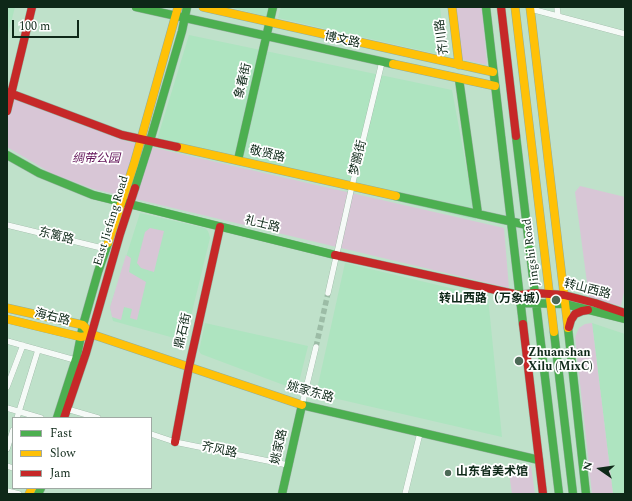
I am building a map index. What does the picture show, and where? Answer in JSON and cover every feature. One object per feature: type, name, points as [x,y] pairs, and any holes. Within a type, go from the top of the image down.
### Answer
[{"type":"main road","points":[[7,111],[9,93],[32,7]]},
{"type":"main road","name":"博文路","points":[[136,7],[495,86]]},
{"type":"main road","name":"East Jiefang Road","points":[[64,417],[91,334],[120,234],[141,139],[178,7]]},
{"type":"main road","name":"East Jiefang Road","points":[[57,417],[75,360],[98,272],[150,141],[187,7]]},
{"type":"main road","name":"博文路","points":[[203,7],[493,72]]},
{"type":"main road","name":"象春街","points":[[238,160],[273,7]]},
{"type":"main road","name":"齐川路","points":[[452,7],[459,64]]},
{"type":"main road","name":"Jingshi Road","points":[[486,7],[538,460]]},
{"type":"main road","name":"Jingshi Road","points":[[501,7],[559,494]]},
{"type":"main road","name":"Jingshi Road","points":[[515,7],[573,494]]},
{"type":"main road","points":[[530,8],[586,494]]},
{"type":"main road","points":[[459,79],[478,214]]},
{"type":"main road","name":"敬贤路","points":[[9,93],[122,135],[527,225]]},
{"type":"main road","name":"礼士路","points":[[7,155],[39,173],[93,195],[520,299]]},
{"type":"main road","name":"鼎石街","points":[[175,442],[189,367],[220,227]]},
{"type":"main road","name":"转山西路","points":[[520,299],[535,293],[564,295],[625,313]]},
{"type":"main road","name":"转山西路","points":[[520,299],[537,304],[565,304],[625,319]]},
{"type":"main road","name":"海右路","points":[[7,308],[83,325]]},
{"type":"main road","points":[[568,330],[571,320],[575,314],[582,311],[593,310]]},
{"type":"main road","name":"海右路","points":[[7,319],[81,337],[91,334]]},
{"type":"main road","name":"姚家东路","points":[[83,325],[91,334],[302,405],[538,460]]},
{"type":"main road","name":"姚家路","points":[[282,494],[302,405]]},
{"type":"main road","points":[[538,460],[542,494]]},
{"type":"street","points":[[557,7],[558,16]]},
{"type":"street","points":[[530,8],[625,34]]},
{"type":"street","name":"梦鹏街","points":[[328,293],[382,62]]},
{"type":"street","name":"东篱路","points":[[7,225],[106,249]]},
{"type":"street","points":[[7,341],[75,360]]},
{"type":"street","points":[[7,387],[23,345]]},
{"type":"street","points":[[302,405],[316,347]]},
{"type":"street","points":[[17,417],[38,350]]},
{"type":"street","points":[[7,408],[38,417]]},
{"type":"street","points":[[68,409],[95,417]]},
{"type":"street","points":[[405,494],[420,432]]},
{"type":"street","points":[[7,449],[12,433]]},
{"type":"street","name":"齐风路","points":[[152,434],[175,442],[288,465]]},
{"type":"street","points":[[7,492],[18,494]]},
{"type":"shaded area","points":[[7,7],[15,7],[7,38]]},
{"type":"shaded area","points":[[229,7],[270,7],[268,17]]},
{"type":"shaded area","points":[[281,7],[440,7],[446,56],[278,18]]},
{"type":"shaded area","points":[[189,35],[452,90],[476,220],[156,143]]},
{"type":"shaded area","points":[[140,213],[205,228],[208,231],[210,238],[185,341],[113,321],[110,307]]},
{"type":"shaded area","points":[[345,263],[488,297],[502,437],[316,394]]},
{"type":"shaded area","points":[[205,323],[308,346],[297,390],[201,354],[199,351]]},
{"type":"shaded area","points":[[592,323],[625,334],[625,494],[613,494]]},
{"type":"green space","points":[[452,7],[482,7],[487,65],[456,58]]},
{"type":"green space","name":"绸带公园","points":[[7,96],[129,142],[504,228],[509,288],[93,189],[51,173],[7,147]]},
{"type":"green space","points":[[580,186],[625,197],[625,288],[621,306],[589,298],[575,192]]},
{"type":"green space","points":[[150,228],[164,231],[154,272],[141,268],[137,263],[145,232]]},
{"type":"green space","points":[[126,255],[131,258],[129,272],[146,282],[137,320],[130,318],[132,309],[124,307],[121,320],[112,317],[110,307]]},
{"type":"green space","points":[[592,323],[613,494],[592,494],[575,337],[579,328],[585,324]]},
{"type":"green space","points":[[508,466],[531,466],[535,494],[512,494]]},
{"type":"tunnel","points":[[316,347],[328,293]]},
{"type":"traffic: fast","points":[[136,7],[393,64]]},
{"type":"traffic: fast","points":[[135,188],[182,31],[187,7]]},
{"type":"traffic: fast","points":[[238,160],[273,7]]},
{"type":"traffic: fast","points":[[486,7],[523,324]]},
{"type":"traffic: fast","points":[[459,79],[478,214]]},
{"type":"traffic: fast","points":[[516,136],[559,494]]},
{"type":"traffic: fast","points":[[7,155],[39,173],[93,195],[335,255]]},
{"type":"traffic: fast","points":[[396,196],[527,225]]},
{"type":"traffic: fast","points":[[57,417],[77,356],[83,325],[108,243]]},
{"type":"traffic: fast","points":[[520,303],[565,304],[625,319]]},
{"type":"traffic: fast","points":[[568,328],[586,494]]},
{"type":"traffic: fast","points":[[554,332],[573,494]]},
{"type":"traffic: fast","points":[[302,405],[539,460]]},
{"type":"traffic: fast","points":[[282,494],[302,405]]},
{"type":"traffic: fast","points":[[38,494],[40,489]]},
{"type":"traffic: slow","points":[[108,243],[134,164],[178,7]]},
{"type":"traffic: slow","points":[[203,7],[493,72]]},
{"type":"traffic: slow","points":[[452,7],[459,65]]},
{"type":"traffic: slow","points":[[515,7],[554,332]]},
{"type":"traffic: slow","points":[[530,7],[568,328]]},
{"type":"traffic: slow","points":[[393,64],[495,86]]},
{"type":"traffic: slow","points":[[177,147],[396,196]]},
{"type":"traffic: slow","points":[[7,308],[83,325],[91,334],[302,405]]},
{"type":"traffic: slow","points":[[7,319],[81,337],[86,336]]},
{"type":"traffic: slow","points":[[29,494],[32,489]]},
{"type":"traffic: jam","points":[[7,111],[32,7]]},
{"type":"traffic: jam","points":[[501,7],[516,136]]},
{"type":"traffic: jam","points":[[7,92],[122,135],[177,147]]},
{"type":"traffic: jam","points":[[64,417],[86,353],[120,234],[135,188]]},
{"type":"traffic: jam","points":[[175,442],[189,367],[220,227]]},
{"type":"traffic: jam","points":[[335,255],[519,295],[535,293],[564,295],[625,313]]},
{"type":"traffic: jam","points":[[569,327],[575,314],[588,310]]},
{"type":"traffic: jam","points":[[523,324],[543,494]]},
{"type":"place","name":"转山西路（万象城）","points":[[556,300]]},
{"type":"place","name":"Zhuanshan Xilu (MixC)","points":[[519,361]]},
{"type":"place","name":"山东省美术馆","points":[[448,473]]}]
